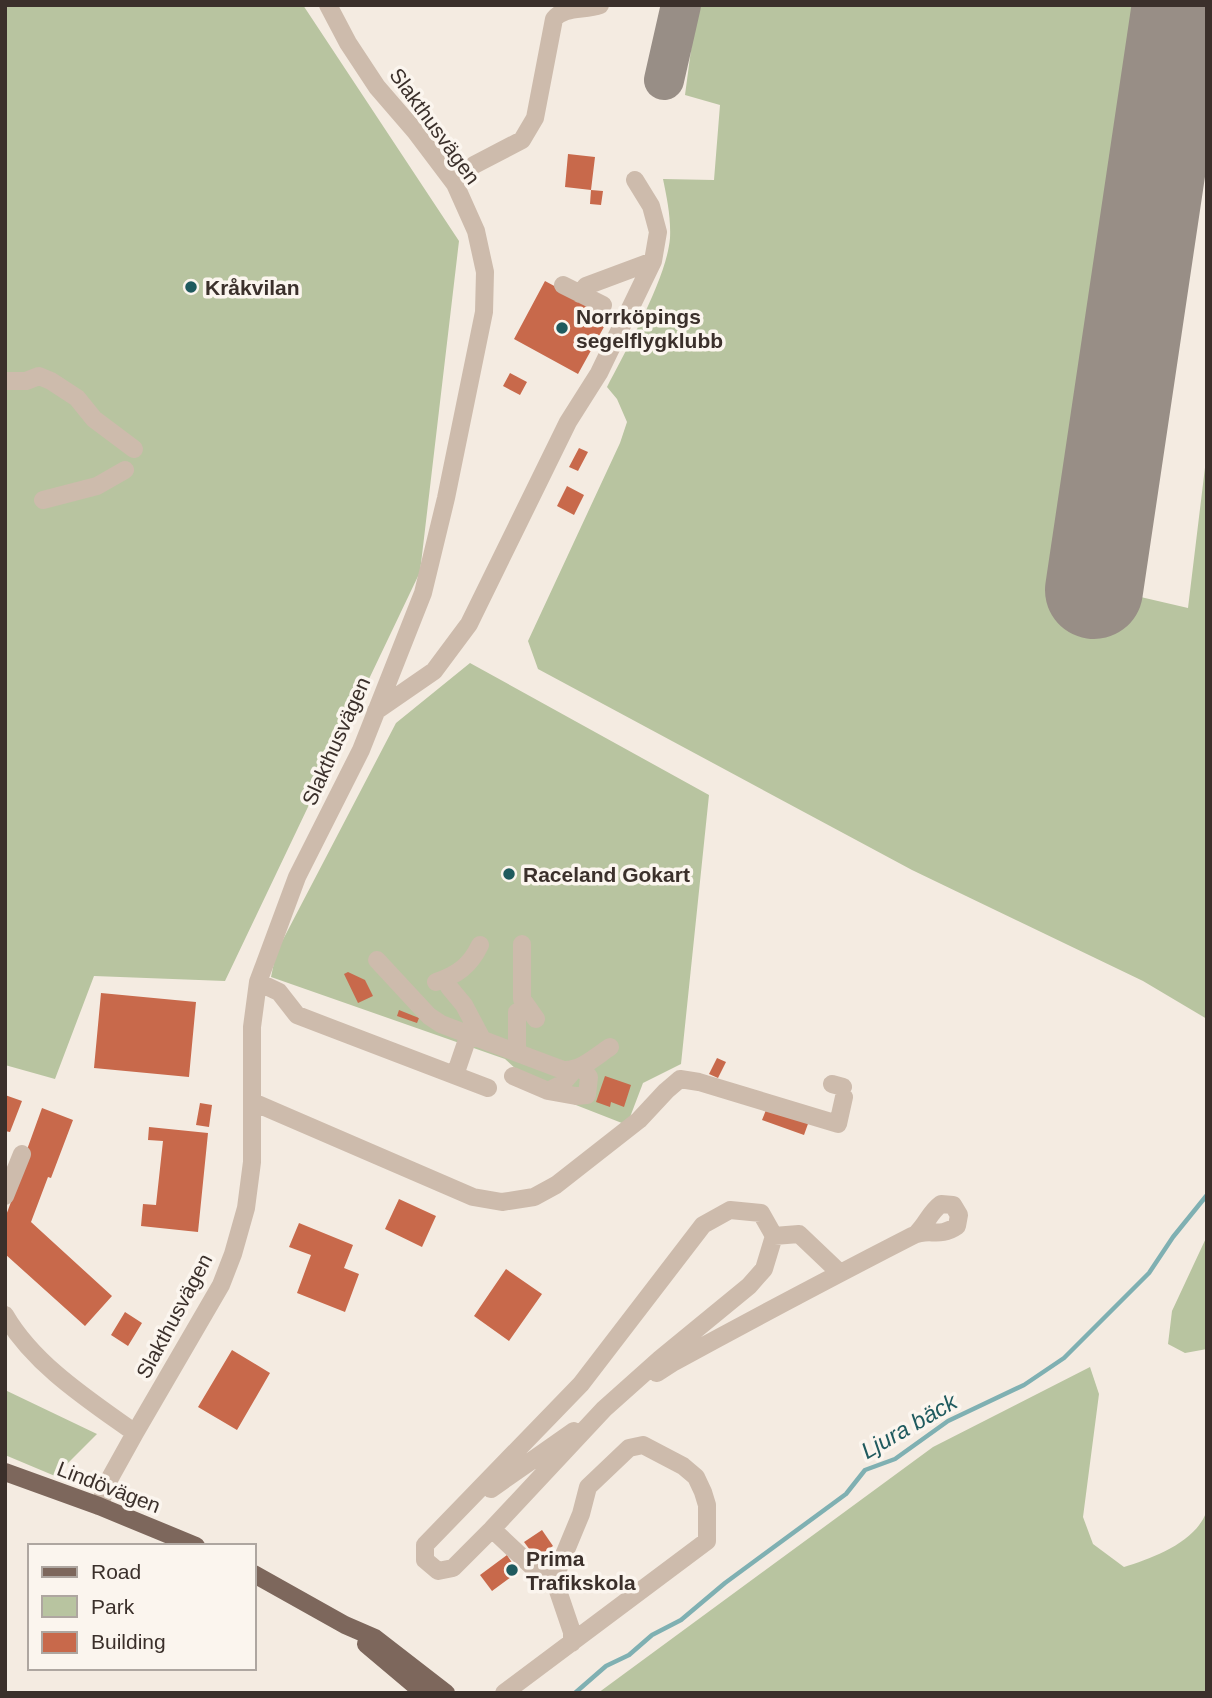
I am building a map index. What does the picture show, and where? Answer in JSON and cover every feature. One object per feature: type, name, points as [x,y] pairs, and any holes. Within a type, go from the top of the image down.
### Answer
[{"type":"main road","name":"Lindövägen","points":[[5,1472],[100,1506],[191,1544]]},
{"type":"main road","points":[[256,1575],[385,1644],[446,1693]]},
{"type":"main road","points":[[345,1625],[425,1693]]},
{"type":"street","name":"Slakthusvägen","points":[[100,1506],[110,1478],[221,1285],[233,1254],[246,1208],[252,1162],[252,1027],[258,982],[298,877],[361,750],[423,593],[446,498],[484,312],[485,272],[476,231],[455,184],[377,86],[348,43],[328,5]]},
{"type":"street","points":[[455,184],[474,165],[522,140],[535,118],[554,19],[564,11],[600,5]]},
{"type":"street","points":[[376,711],[434,671],[469,624],[568,422],[599,373],[653,261],[658,232],[651,206],[635,180]]},
{"type":"street","points":[[580,294],[586,286],[653,261]]},
{"type":"street","points":[[563,285],[603,305]]},
{"type":"street","points":[[5,381],[26,381],[39,376],[51,382],[76,398],[94,419],[134,449]]},
{"type":"street","points":[[43,500],[97,486],[125,470]]},
{"type":"street","points":[[522,944],[522,999],[536,1019]]},
{"type":"street","points":[[466,1000],[442,985],[474,958],[480,945]]},
{"type":"street","points":[[377,960],[429,1016],[441,1024],[563,1070],[577,1069],[589,1077],[587,1095],[576,1096],[548,1091],[513,1076]]},
{"type":"street","points":[[258,982],[279,992],[297,1015],[488,1088]]},
{"type":"street","points":[[455,1075],[470,1035],[466,1000]]},
{"type":"street","points":[[466,1000],[470,1035]]},
{"type":"street","points":[[517,1012],[517,1053]]},
{"type":"street","points":[[548,1091],[562,1084],[577,1069],[610,1046]]},
{"type":"street","points":[[253,1102],[473,1197],[502,1202],[534,1197],[556,1185],[639,1120],[680,1079],[699,1082],[838,1124],[840,1090]]},
{"type":"street","points":[[5,1196],[22,1154]]},
{"type":"street","points":[[730,1210],[761,1213],[774,1236],[764,1269],[749,1286],[604,1409],[453,1567],[438,1571],[425,1560],[425,1545],[581,1384],[703,1225],[730,1210]]},
{"type":"street","points":[[456,1513],[674,1362],[917,1233]]},
{"type":"street","points":[[774,1236],[799,1234],[840,1273]]},
{"type":"street","points":[[5,1315],[13,1329],[31,1349],[61,1377],[135,1433]]},
{"type":"street","points":[[504,1693],[572,1643],[707,1541],[707,1506],[696,1477],[683,1466],[643,1445],[628,1448],[588,1487],[554,1579],[572,1632],[572,1643]]},
{"type":"street","points":[[492,1529],[540,1574],[554,1579]]},
{"type":"green space","name":"Kråkvilan","points":[[5,5],[303,5],[459,241],[420,572],[225,981],[94,976],[55,1079],[5,1065]]},
{"type":"green space","points":[[697,5],[1142,5],[1056,583],[1132,595],[1188,608],[1207,451],[1207,1019],[1143,981],[912,870],[538,669],[528,641],[620,443],[627,422],[617,399],[607,387],[662,273],[670,238],[663,179],[714,180],[720,105],[685,95]]},
{"type":"green space","name":"Raceland Gokart","points":[[470,663],[709,795],[681,1064],[643,1083],[627,1125],[540,1091],[505,1059],[271,977],[276,953],[396,723]]},
{"type":"green space","points":[[1207,1236],[1207,1349],[1185,1353],[1168,1344],[1172,1311]]},
{"type":"green space","points":[[1090,1367],[1099,1394],[1083,1517],[1093,1544],[1124,1567],[1148,1559],[1184,1540],[1202,1521],[1207,1510],[1207,1693],[598,1693],[933,1447]]},
{"type":"green space","points":[[5,1390],[97,1434],[55,1476],[5,1455]]},
{"type":"building","points":[[568,154],[595,157],[591,190],[565,187]]},
{"type":"building","points":[[591,190],[603,191],[601,205],[590,204]]},
{"type":"building","name":"Norrköpings segelflygklubb","points":[[545,281],[610,316],[578,374],[514,339]]},
{"type":"building","points":[[510,373],[527,382],[520,395],[503,386]]},
{"type":"building","points":[[579,448],[588,452],[578,471],[569,467]]},
{"type":"building","points":[[567,486],[584,495],[574,515],[557,506]]},
{"type":"building","points":[[348,972],[365,980],[373,996],[358,1003],[344,974]]},
{"type":"building","points":[[101,993],[196,1002],[189,1077],[94,1068]]},
{"type":"building","points":[[399,1010],[419,1018],[417,1023],[397,1016]]},
{"type":"building","points":[[717,1058],[726,1062],[718,1078],[709,1074]]},
{"type":"building","points":[[605,1076],[631,1085],[624,1107],[611,1102],[610,1107],[596,1102]]},
{"type":"building","points":[[5,1095],[22,1101],[10,1132],[5,1131]]},
{"type":"building","points":[[200,1103],[212,1105],[209,1127],[196,1125]]},
{"type":"building","points":[[768,1105],[809,1121],[804,1135],[762,1120]]},
{"type":"building","points":[[42,1108],[73,1120],[31,1222],[112,1296],[85,1326],[5,1254],[5,1218]]},
{"type":"building","points":[[149,1127],[208,1133],[198,1232],[141,1226],[143,1204],[156,1205],[163,1141],[148,1140]]},
{"type":"building","points":[[399,1199],[436,1216],[422,1247],[385,1229]]},
{"type":"building","points":[[299,1223],[353,1245],[344,1268],[359,1274],[345,1312],[297,1293],[311,1255],[289,1247]]},
{"type":"building","points":[[506,1269],[542,1294],[509,1341],[474,1316]]},
{"type":"building","points":[[125,1312],[142,1323],[128,1346],[111,1335]]},
{"type":"building","points":[[232,1350],[270,1373],[237,1430],[198,1407]]},
{"type":"building","points":[[542,1530],[553,1546],[536,1558],[524,1542]]},
{"type":"building","points":[[507,1555],[518,1572],[492,1591],[480,1575]]},
{"type":"waterway","name":"Ljura bäck","points":[[575,1693],[606,1666],[629,1655],[652,1635],[681,1620],[725,1583],[846,1494],[865,1470],[895,1459],[948,1421],[1024,1385],[1064,1358],[1149,1273],[1173,1237],[1207,1195]]},
{"type":"taxiway","points":[[664,80],[681,5]]},
{"type":"runway","points":[[1094,590],[1181,5]]},
{"type":"place","name":"Kråkvilan","points":[[191,287]]},
{"type":"place","name":"Norrköpings segelflygklubb","points":[[562,328]]},
{"type":"place","name":"Raceland Gokart","points":[[509,874]]},
{"type":"place","name":"Prima Trafikskola","points":[[512,1570]]}]
